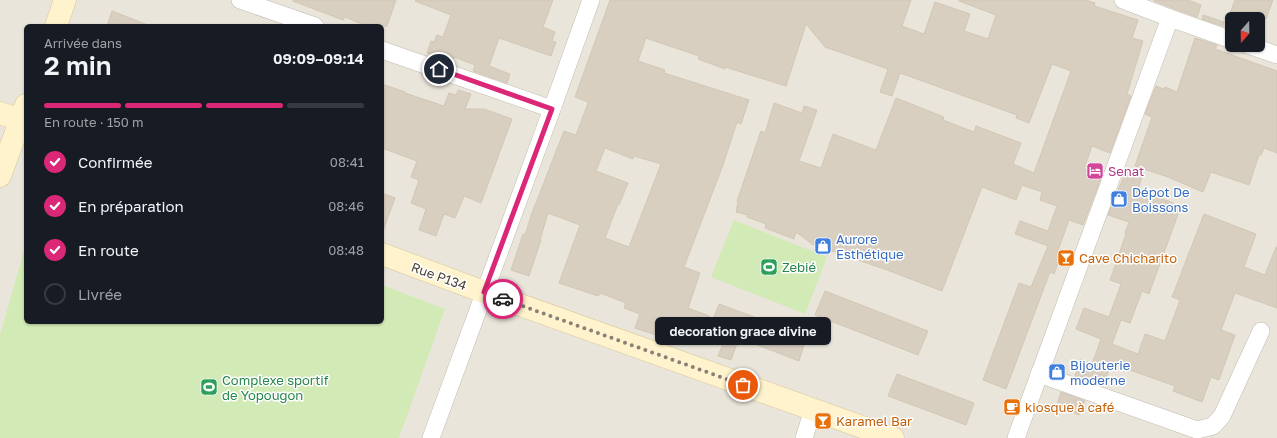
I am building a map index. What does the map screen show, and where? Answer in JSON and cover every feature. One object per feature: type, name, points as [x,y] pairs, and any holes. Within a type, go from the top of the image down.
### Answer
[{"type":"street","points":[[57,24],[65,0]]},
{"type":"street","points":[[240,0],[308,24]]},
{"type":"street","points":[[431,438],[591,0]]},
{"type":"street","points":[[1123,0],[1225,38]]},
{"type":"street","points":[[1016,438],[1170,18]]},
{"type":"street","points":[[384,51],[552,109]]},
{"type":"street","points":[[1265,51],[1277,55]]},
{"type":"street","points":[[0,113],[24,116],[0,176]]},
{"type":"street","name":"Rue P134","points":[[384,255],[893,438]]},
{"type":"street","points":[[1040,374],[1197,430],[1213,426],[1222,416],[1261,331]]},
{"type":"street","points":[[804,438],[813,410]]},
{"type":"shaded area","points":[[0,0],[1277,0],[1277,438],[0,438]]},
{"type":"green space","name":"Zebié","points":[[734,220],[827,257],[805,314],[711,277]]},
{"type":"green space","name":"Complexe sportif de Yopougon","points":[[24,250],[24,324],[384,324],[384,286],[445,309],[399,438],[0,438],[0,335]]},
{"type":"building","points":[[396,0],[387,26],[384,26],[384,24],[361,24],[345,17],[343,20],[293,1]]},
{"type":"building","points":[[553,0],[543,27],[555,32],[552,41],[556,42],[551,56],[499,38],[489,66],[510,74],[507,83],[473,71],[475,65],[454,57],[450,63],[429,56],[430,54],[427,53],[431,41],[434,42],[437,35],[443,37],[451,15],[415,1]]},
{"type":"building","points":[[610,0],[911,0],[902,26],[924,34],[935,2],[970,14],[964,31],[988,39],[996,15],[959,0],[1086,0],[1095,3],[1094,6],[1138,20],[1132,38],[1143,41],[1127,94],[1131,96],[1110,153],[1092,146],[1084,169],[1088,170],[1087,172],[1101,178],[1083,225],[1069,220],[1056,256],[1060,258],[1054,274],[1050,272],[1006,389],[983,380],[1019,283],[1031,287],[1048,246],[1015,234],[1020,221],[1048,231],[1057,206],[1040,200],[1042,192],[1022,185],[1016,200],[982,187],[942,291],[812,244],[796,232],[794,239],[765,228],[766,224],[747,217],[748,215],[736,212],[737,201],[761,131],[765,133],[774,103],[802,113],[804,106],[817,110],[799,161],[821,168],[833,134],[876,150],[896,98],[944,117],[943,120],[974,132],[976,126],[1021,143],[1013,164],[1034,173],[1071,71],[1052,64],[1029,123],[1016,118],[1017,115],[900,73],[892,96],[880,92],[888,69],[825,47],[806,24],[786,86],[725,67],[725,69],[698,59],[699,56],[646,38],[638,61],[665,70],[664,73],[749,100],[741,124],[737,122],[723,165],[684,267],[700,273],[688,308],[709,316],[702,335],[670,324],[665,338],[635,328],[640,314],[624,308],[626,303],[600,293],[598,296],[559,283],[580,225],[548,213],[529,276],[511,270],[523,234],[525,235],[564,131],[576,135],[588,103],[575,97]],"holes":[[[605,148],[633,159],[634,156],[661,164],[629,247],[605,238],[628,183],[596,171]]]},
{"type":"building","points":[[1154,0],[1188,0],[1201,5],[1197,17]]},
{"type":"building","points":[[1235,0],[1273,0],[1266,19],[1265,12],[1231,12]]},
{"type":"building","points":[[112,11],[145,24],[108,24]]},
{"type":"building","points":[[1203,15],[1224,22],[1223,26],[1202,19]]},
{"type":"building","points":[[1195,38],[1217,45],[1215,49],[1277,71],[1277,153],[1264,148],[1261,155],[1259,155],[1249,185],[1211,172],[1203,192],[1168,177],[1135,166],[1152,117],[1145,114],[1156,86],[1164,89],[1165,87],[1177,92]]},
{"type":"building","points":[[384,85],[444,106],[449,93],[456,95],[458,90],[471,94],[465,109],[484,109],[512,119],[481,203],[464,196],[455,218],[444,214],[436,236],[419,230],[426,209],[411,203],[419,180],[411,177],[417,161],[384,149]]},
{"type":"building","points":[[1126,171],[1142,176],[1138,190],[1181,206],[1149,294],[1142,291],[1130,323],[1121,320],[1112,344],[1138,354],[1145,334],[1165,341],[1180,300],[1172,297],[1204,214],[1256,234],[1244,267],[1265,275],[1277,247],[1277,308],[1235,293],[1221,330],[1235,335],[1219,380],[1211,377],[1202,402],[1173,391],[1175,386],[1116,365],[1116,367],[1111,365],[1103,386],[1075,376],[1080,359],[1092,364],[1101,339],[1076,329],[1084,308],[1109,317],[1121,284],[1110,280],[1129,222],[1108,215]]},
{"type":"building","points":[[384,194],[395,198],[384,228]]},
{"type":"building","points":[[825,291],[928,331],[918,355],[815,315]]},
{"type":"building","points":[[719,304],[795,332],[793,338],[805,342],[799,361],[739,338],[731,360],[718,356],[727,334],[710,327]]},
{"type":"building","points":[[897,374],[974,403],[966,425],[888,396]]},
{"type":"building","points":[[1061,392],[1085,401],[1079,415],[1057,405]]},
{"type":"way so far","points":[[503,299],[743,385]]},
{"type":"place","name":"Senat","points":[[1095,171]]},
{"type":"place","name":"Dépot De Boissons","points":[[1119,199]]},
{"type":"place","name":"Aurore Esthétique","points":[[823,246]]},
{"type":"place","name":"Cave Chicharito","points":[[1066,258]]},
{"type":"place","name":"Zebié","points":[[769,267]]},
{"type":"place","name":"Bijouterie moderne","points":[[1057,372]]},
{"type":"place","name":"decoration grace divine","points":[[743,385]]},
{"type":"place","name":"Complexe sportif de Yopougon","points":[[209,387]]},
{"type":"place","name":"kiosque à café","points":[[1012,407]]},
{"type":"place","name":"Karamel Bar","points":[[823,421]]},
{"type":"route","points":[[439,69],[552,109],[484,292],[503,299]]}]
